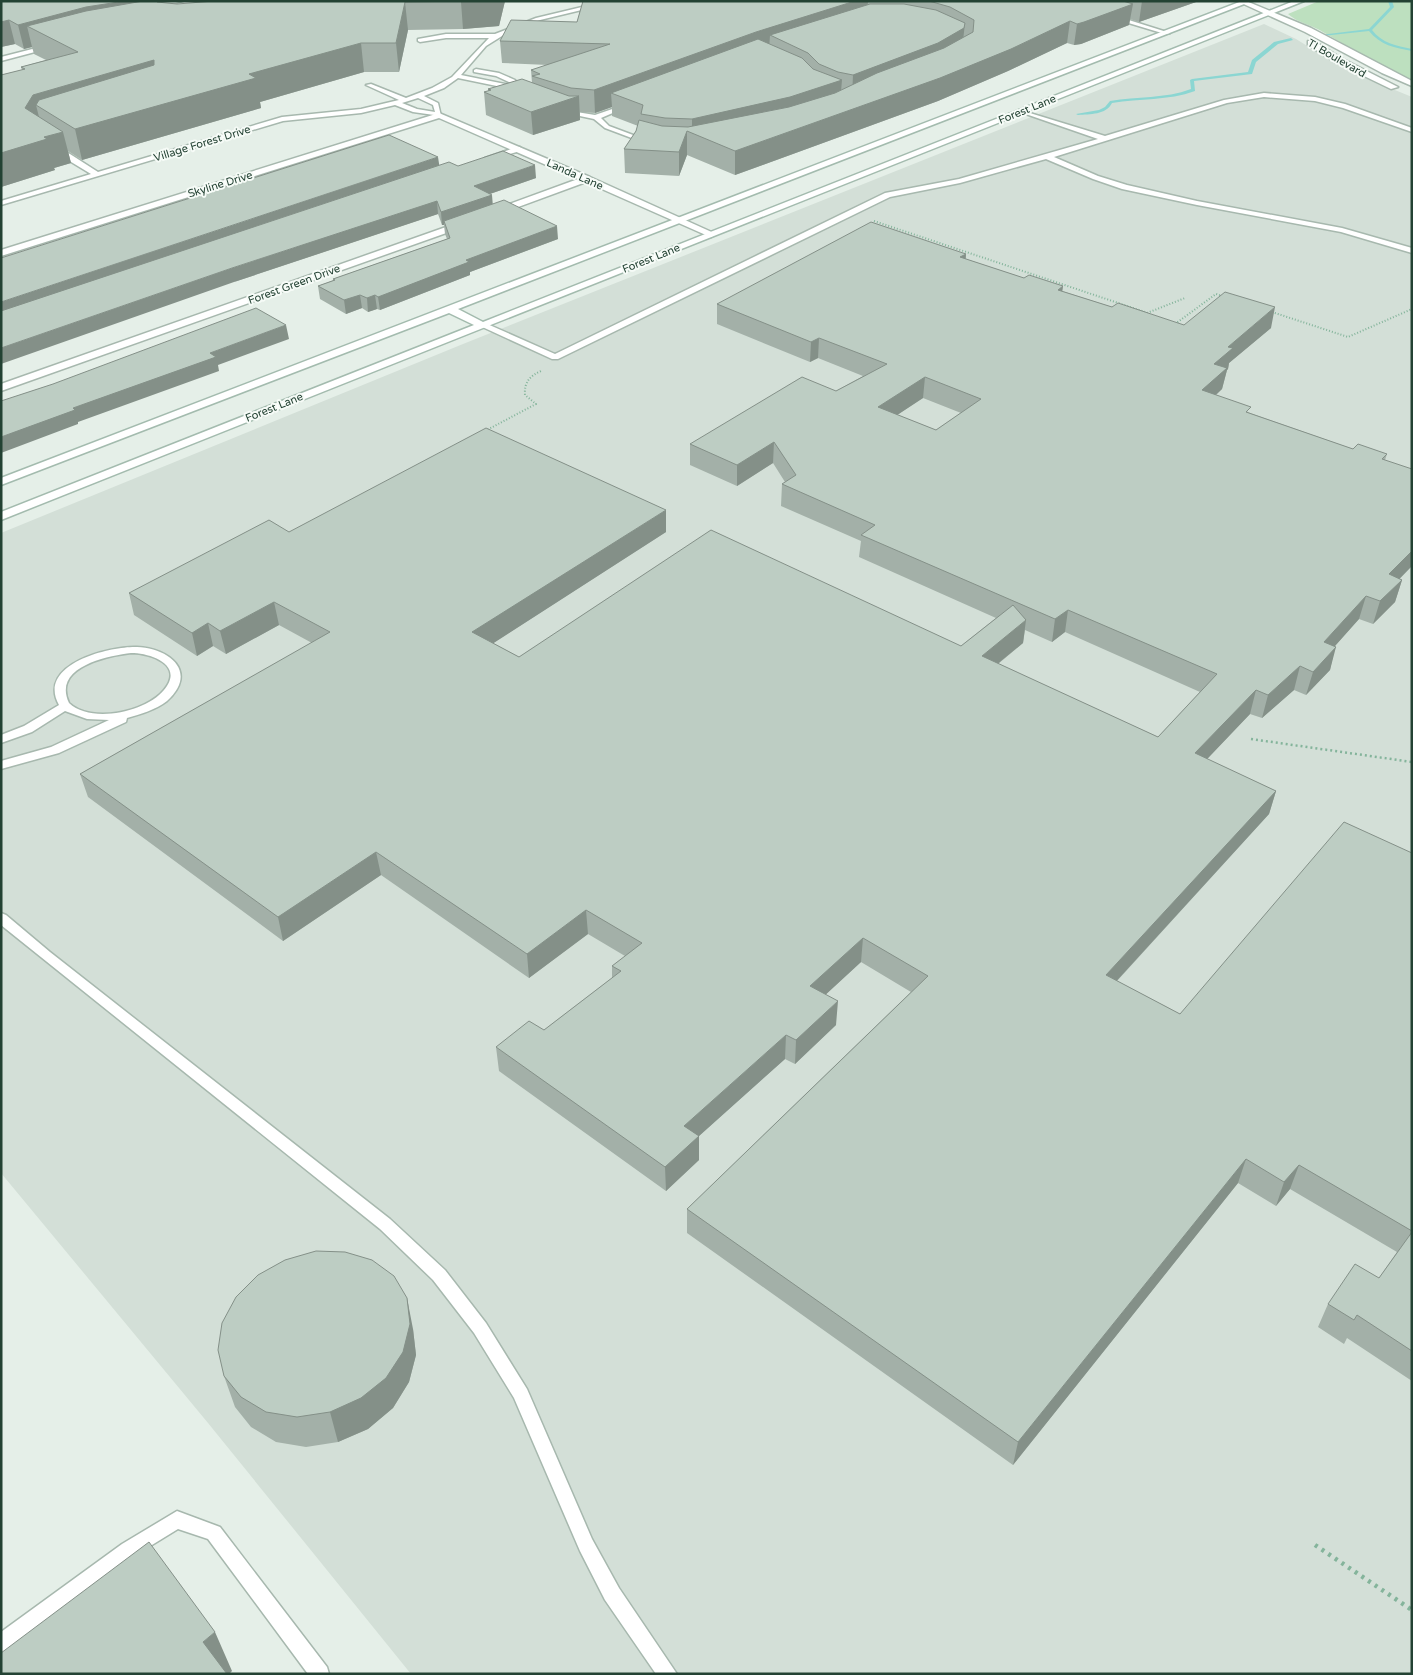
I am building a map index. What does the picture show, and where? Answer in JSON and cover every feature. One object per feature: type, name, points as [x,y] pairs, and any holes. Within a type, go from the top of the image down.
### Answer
[{"type":"main road","name":"TI Boulevard","points":[[1244,2],[1268,14],[1295,24],[1368,64],[1412,84]]},
{"type":"main road","name":"Forest Lane","points":[[1,482],[1244,2]]},
{"type":"main road","name":"Forest Lane","points":[[1,516],[1298,2]]},
{"type":"main road","name":"TI Boulevard","points":[[1268,14],[1270,21],[1367,75],[1404,91]]},
{"type":"main road","points":[[991,101],[1022,112]]},
{"type":"main road","name":"Landa Lane","points":[[439,115],[711,234]]},
{"type":"main road","name":"Skyline Drive","points":[[1,253],[439,115]]},
{"type":"main road","name":"Forest Green Drive","points":[[1,388],[587,179]]},
{"type":"main road","points":[[450,309],[482,325]]},
{"type":"lane","points":[[168,8],[197,1]]},
{"type":"lane","name":"Village Forest Drive","points":[[1,202],[282,119],[361,111],[397,103],[441,87],[456,76],[480,48],[496,36],[534,22],[616,1]]},
{"type":"lane","points":[[1107,16],[1167,33]]},
{"type":"lane","points":[[420,40],[446,36],[496,36]]},
{"type":"lane","points":[[1,59],[56,45]]},
{"type":"lane","points":[[462,70],[497,74],[513,80],[513,87]]},
{"type":"lane","points":[[456,76],[513,87],[523,96]]},
{"type":"lane","points":[[368,85],[406,100]]},
{"type":"lane","points":[[397,103],[415,110],[439,115],[436,104],[418,96]]},
{"type":"lane","points":[[482,325],[555,357],[888,194],[960,180],[1047,158],[1226,100],[1254,96],[1291,96],[1323,100],[1412,130]]},
{"type":"lane","points":[[554,109],[571,115],[596,117],[632,104]]},
{"type":"lane","points":[[1022,112],[1106,139]]},
{"type":"lane","points":[[596,117],[607,126],[653,144]]},
{"type":"lane","points":[[49,146],[96,174]]},
{"type":"lane","points":[[479,162],[517,149]]},
{"type":"lane","points":[[1047,158],[1086,174],[1126,187],[1348,232],[1412,251]]},
{"type":"lane","points":[[1,765],[55,750],[141,711],[156,704],[174,684],[176,675],[174,666],[167,659],[145,651],[115,651],[100,655],[74,668],[65,677],[60,687],[60,697],[65,706],[89,717],[106,718],[141,711]]},
{"type":"lane","points":[[1,739],[28,729],[65,706]]},
{"type":"lane","points":[[1,918],[45,955],[385,1224],[439,1275],[480,1328],[521,1394],[586,1545],[612,1594],[668,1674]]},
{"type":"lane","points":[[1,1644],[128,1550],[176,1520],[214,1533],[320,1674]]},
{"type":"path","points":[[868,219],[1154,315]]},
{"type":"path","points":[[1171,327],[1216,294],[1225,297]]},
{"type":"path","points":[[1147,313],[1185,298]]},
{"type":"path","points":[[1263,309],[1348,337],[1412,309]]},
{"type":"path","points":[[1169,320],[1177,323]]},
{"type":"path","points":[[483,432],[536,404],[525,395],[524,385],[534,374],[548,367]]},
{"type":"path","points":[[1251,738],[1412,762]]},
{"type":"path","points":[[1315,1545],[1410,1609],[1412,1603]]},
{"type":"shaded area","points":[[1264,24],[1296,39],[1346,70],[1412,97],[1412,1674],[411,1674],[208,1423],[1,1173],[1,533],[463,344]]},
{"type":"green space","points":[[1319,1],[1412,1],[1412,80],[1377,63],[1319,30],[1296,20],[1288,14]]},
{"type":"building","points":[[1,1],[125,1],[86,7],[18,25],[9,20],[1,22]]},
{"type":"building","points":[[143,1],[177,4],[214,1],[464,1],[405,2],[396,43],[361,43],[249,74],[256,78],[75,129],[36,105],[39,100],[154,65],[154,60],[33,95],[25,108],[63,132],[1,153],[1,75],[25,69],[21,67],[78,52],[27,26],[86,11]]},
{"type":"building","points":[[583,1],[855,1],[756,32],[594,90],[571,88],[532,76],[540,74],[531,70],[610,44],[500,41],[511,20],[577,22]]},
{"type":"building","points":[[929,1],[1123,1],[1133,4],[1077,24],[1070,21],[1011,49],[940,78],[735,151],[687,131],[679,152],[624,149],[636,131],[639,120],[662,126],[688,127],[789,107],[835,93],[877,73],[944,48],[973,32],[974,20],[950,7]]},
{"type":"building","points":[[870,4],[904,4],[936,10],[965,23],[964,28],[938,43],[853,75],[838,72],[819,64],[808,53],[770,35]]},
{"type":"building","points":[[758,39],[802,58],[813,69],[842,80],[790,97],[692,119],[665,118],[641,114],[643,105],[611,93]]},
{"type":"building","points":[[522,79],[569,96],[579,96],[531,112],[484,92],[491,90],[488,89]]},
{"type":"building","points":[[389,135],[438,157],[1,302],[1,258]]},
{"type":"building","points":[[503,151],[535,165],[474,186],[492,195],[441,212],[437,201],[232,268],[1,348],[1,311],[449,162],[458,166]]},
{"type":"building","points":[[504,200],[557,226],[466,260],[469,262],[378,297],[375,295],[367,298],[360,295],[344,300],[318,286],[450,238],[444,221]]},
{"type":"building","points":[[871,222],[966,254],[960,257],[1024,278],[1029,275],[1063,286],[1058,290],[1112,307],[1118,303],[1184,325],[1225,292],[1275,307],[1228,347],[1233,348],[1214,364],[1227,368],[1202,390],[1251,407],[1246,412],[1353,449],[1358,444],[1387,454],[1382,459],[1412,469],[1412,551],[1389,574],[1402,580],[1380,601],[1366,596],[1324,642],[1336,647],[1313,672],[1300,666],[1268,695],[1256,690],[1195,753],[1276,791],[1106,975],[1180,1014],[1344,822],[1412,853],[1412,1231],[1299,1165],[1284,1182],[1246,1159],[1018,1442],[687,1209],[928,976],[863,938],[810,986],[838,1001],[796,1040],[786,1035],[684,1126],[699,1136],[665,1167],[496,1047],[529,1021],[544,1030],[621,971],[612,966],[642,943],[586,910],[527,954],[376,852],[278,917],[80,774],[330,632],[274,602],[220,631],[208,623],[192,633],[129,593],[269,520],[289,532],[486,428],[666,510],[472,632],[519,657],[711,530],[961,646],[1013,605],[1026,620],[982,656],[1158,737],[1217,674],[1068,610],[1055,619],[861,535],[875,525],[782,484],[796,475],[774,442],[737,465],[690,444],[802,377],[836,391],[887,364],[819,338],[811,342],[717,304]],"holes":[[[925,377],[981,399],[936,430],[878,407]]]},
{"type":"building","points":[[256,308],[286,325],[210,353],[216,357],[73,408],[75,410],[1,437],[1,401],[53,384]]},
{"type":"building","points":[[1412,1232],[1412,1351],[1357,1315],[1354,1320],[1328,1304],[1355,1264],[1379,1278]]},
{"type":"building","points":[[316,1251],[345,1252],[372,1260],[394,1276],[407,1298],[410,1324],[403,1352],[386,1378],[361,1398],[330,1412],[297,1417],[266,1412],[241,1397],[224,1376],[218,1350],[222,1323],[236,1297],[258,1275],[285,1260]]},
{"type":"building","points":[[149,1542],[215,1632],[203,1642],[227,1674],[1,1674],[1,1653]]},
{"type":"waterway","points":[[1370,30],[1392,7],[1390,1]]},
{"type":"waterway","points":[[1322,35],[1370,30]]},
{"type":"waterway","points":[[1370,30],[1383,42],[1412,50]]},
{"type":"waterway","points":[[1078,114],[1100,111],[1107,108],[1110,102],[1183,94],[1193,90],[1192,80],[1250,73],[1254,61],[1276,43],[1291,39]]}]
